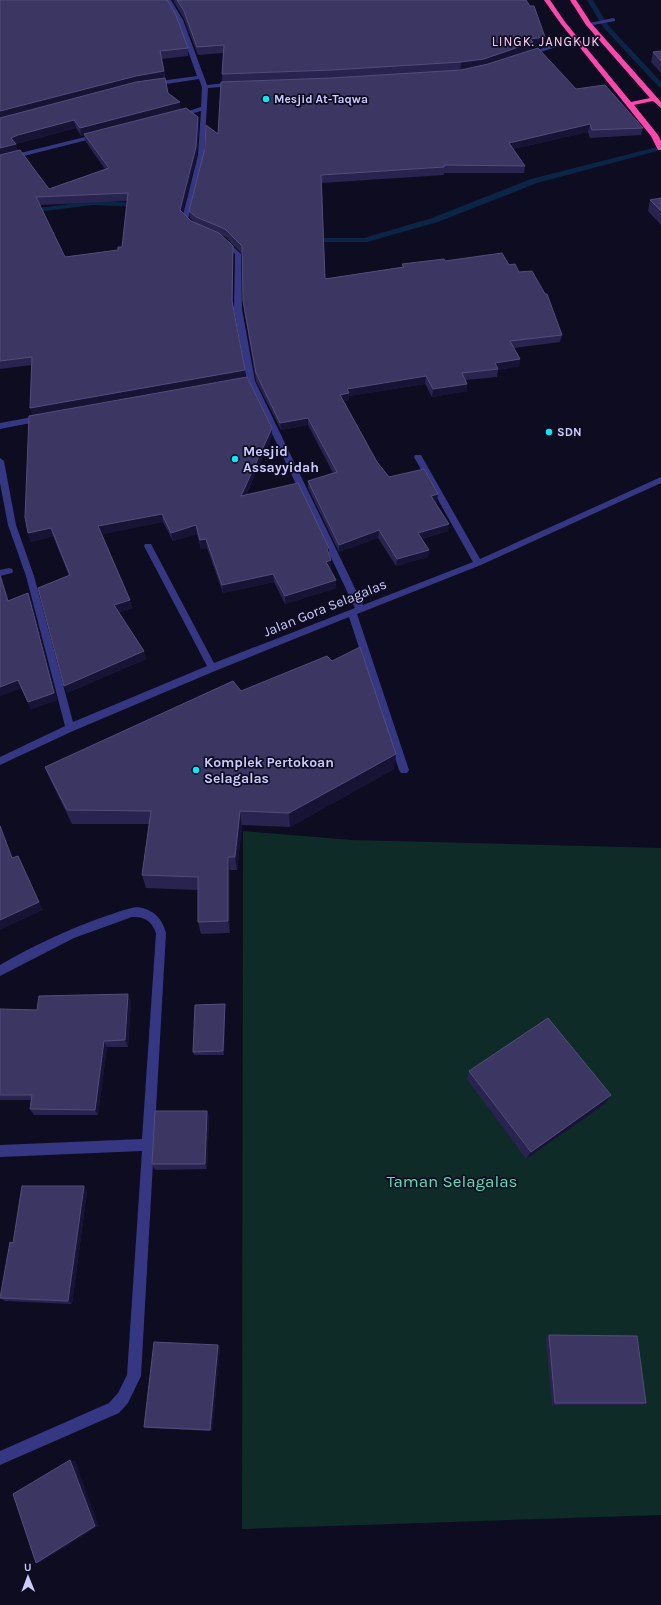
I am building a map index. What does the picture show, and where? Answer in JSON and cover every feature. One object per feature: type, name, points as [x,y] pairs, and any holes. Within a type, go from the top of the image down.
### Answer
[{"type":"highway","points":[[547,0],[563,23],[654,135],[661,148]]},
{"type":"highway","points":[[573,0],[588,24],[661,106]]},
{"type":"highway","points":[[630,104],[654,99]]},
{"type":"street","points":[[168,0],[176,9],[205,87],[201,156],[185,219],[194,227],[201,230]]},
{"type":"street","points":[[588,24],[613,20]]},
{"type":"street","points":[[517,58],[567,41],[577,40]]},
{"type":"street","points":[[143,85],[201,77]]},
{"type":"street","points":[[205,87],[240,84]]},
{"type":"street","points":[[174,116],[204,108]]},
{"type":"street","points":[[0,160],[106,133]]},
{"type":"street","points":[[215,236],[223,240],[238,254],[238,309],[248,382],[356,610],[404,770]]},
{"type":"street","points":[[0,426],[55,416]]},
{"type":"street","points":[[418,457],[478,563]]},
{"type":"street","points":[[0,461],[12,524],[30,576],[70,728]]},
{"type":"street","name":"Jalan Gora Selagalas","points":[[0,761],[70,728],[212,668],[478,563],[661,480]]},
{"type":"street","points":[[148,546],[212,668]]},
{"type":"street","points":[[0,971],[60,938],[95,924],[134,912],[147,914],[157,922],[161,933],[134,1376],[123,1398],[114,1408],[98,1417],[0,1458]]},
{"type":"street","points":[[0,1151],[148,1146]]},
{"type":"green space","name":"Taman Selagalas","points":[[243,831],[352,840],[661,848],[661,1515],[242,1529]]},
{"type":"building","points":[[0,0],[167,0],[175,13],[188,48],[160,51],[164,71],[136,76],[0,111]]},
{"type":"building","points":[[177,0],[526,0],[530,6],[534,6],[545,37],[530,39],[533,42],[484,59],[461,62],[332,70],[222,74],[224,45],[197,47],[184,11]]},
{"type":"building","points":[[538,48],[576,89],[605,85],[643,128],[592,130],[590,124],[509,143],[525,166],[444,165],[444,167],[321,175],[325,279],[404,267],[402,264],[444,259],[445,261],[502,253],[509,265],[515,264],[519,272],[532,271],[545,294],[547,294],[562,335],[510,341],[520,359],[495,363],[498,369],[462,373],[467,384],[433,389],[426,376],[347,389],[349,393],[340,395],[377,462],[389,477],[424,469],[438,494],[431,496],[449,524],[418,533],[429,550],[397,559],[379,530],[339,545],[308,481],[337,472],[308,418],[280,423],[256,373],[243,301],[242,246],[225,229],[196,217],[189,211],[205,148],[206,125],[218,134],[221,82],[332,78],[461,70],[488,64]]},
{"type":"building","points":[[661,51],[661,61],[653,52]]},
{"type":"building","points":[[165,78],[168,93],[180,102],[80,128],[74,120],[18,135],[11,138],[16,144],[0,148],[0,118],[136,82]]},
{"type":"building","points":[[186,108],[198,117],[196,147],[180,210],[191,221],[219,233],[233,246],[232,301],[245,370],[30,408],[32,357],[0,361],[0,155],[20,150],[49,189],[109,168],[84,134]],"holes":[[[128,193],[122,247],[118,247],[118,250],[65,257],[36,197]]]},
{"type":"building","points":[[661,198],[661,211],[650,200]]},
{"type":"building","points":[[247,377],[272,428],[241,496],[298,483],[329,548],[327,549],[331,560],[326,562],[336,580],[285,596],[273,574],[222,585],[206,539],[200,540],[196,525],[171,533],[162,514],[98,526],[130,600],[114,605],[144,651],[64,686],[38,588],[70,575],[51,528],[28,533],[25,517],[29,416]]},
{"type":"building","points":[[0,575],[8,601],[28,593],[54,693],[28,702],[18,680],[0,687]]},
{"type":"building","points":[[360,647],[396,754],[289,813],[240,811],[235,857],[228,857],[228,921],[198,922],[198,877],[142,875],[151,811],[67,810],[45,767],[233,681],[241,691],[327,656],[332,661]]},
{"type":"building","points":[[0,826],[12,858],[18,856],[39,902],[0,920]]},
{"type":"building","points":[[128,994],[125,1040],[104,1041],[95,1110],[30,1109],[32,1095],[0,1095],[0,1009],[37,1010],[39,996]]},
{"type":"building","points":[[225,1004],[223,1051],[193,1052],[195,1005]]},
{"type":"building","points":[[548,1018],[611,1095],[531,1152],[469,1071]]},
{"type":"building","points":[[155,1111],[207,1111],[205,1164],[152,1164]]},
{"type":"building","points":[[22,1186],[84,1186],[68,1301],[0,1298],[10,1242],[13,1243]]},
{"type":"building","points":[[549,1335],[637,1336],[646,1403],[555,1403]]},
{"type":"building","points":[[154,1342],[218,1345],[210,1430],[144,1427]]},
{"type":"building","points":[[70,1460],[95,1526],[36,1563],[13,1494]]},
{"type":"waterway","points":[[590,0],[605,26],[661,86]]},
{"type":"waterway","points":[[310,240],[364,240],[435,220],[534,181],[661,148]]},
{"type":"waterway","points":[[0,218],[29,211],[93,203],[141,205]]},
{"type":"place","name":"Mesjid At-Taqwa","points":[[266,99]]},
{"type":"place","name":"SDN","points":[[549,432]]},
{"type":"place","name":"Mesjid Assayyidah","points":[[235,459]]},
{"type":"place","name":"Komplek Pertokoan Selagalas","points":[[196,770]]},
{"type":"district","name":"LINGK. JANGKUK","points":[[546,41]]}]
